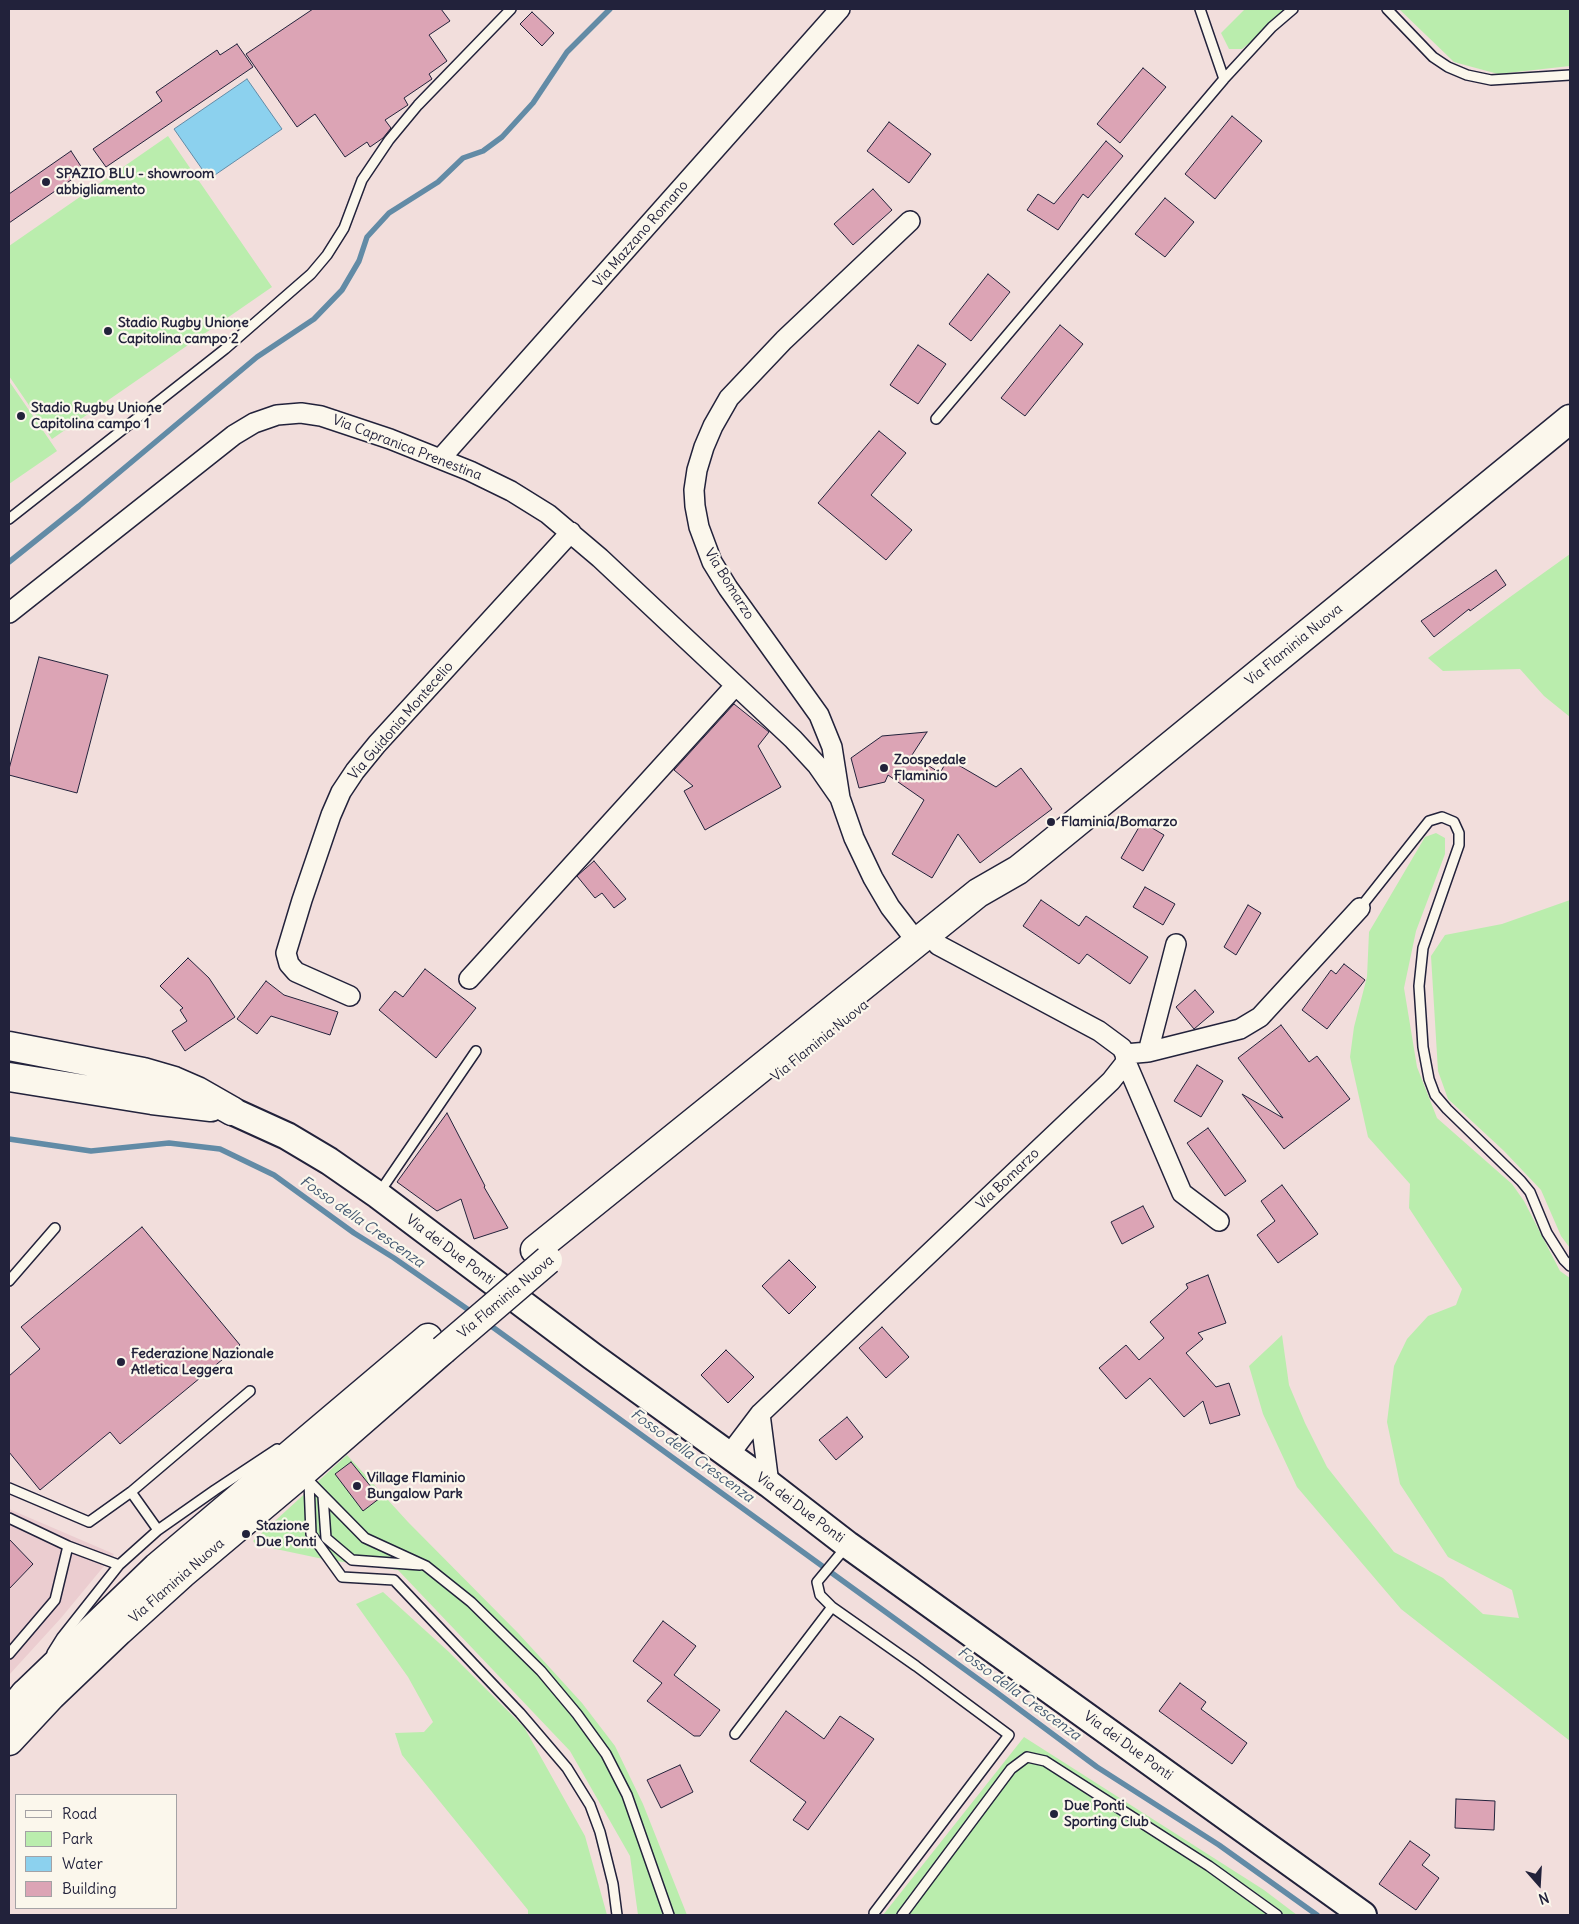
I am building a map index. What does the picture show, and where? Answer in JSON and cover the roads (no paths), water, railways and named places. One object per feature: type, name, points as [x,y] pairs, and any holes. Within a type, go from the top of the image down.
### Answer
[{"type":"main road","name":"Via Flaminia Nuova","points":[[17,1703],[157,1567],[342,1410],[436,1344],[542,1255],[928,944],[999,893],[1018,870],[1570,420]]},
{"type":"main road","points":[[9,1046],[143,1072],[174,1081],[197,1091],[232,1111]]},
{"type":"main road","points":[[9,1077],[232,1111]]},
{"type":"main road","points":[[9,1095],[152,1100]]},
{"type":"main road","name":"Via Flaminia Nuova","points":[[9,1741],[51,1696],[182,1574],[306,1478],[436,1344]]},
{"type":"street","name":"Via Mazzano Romano","points":[[441,458],[840,9]]},
{"type":"street","name":"Via Bomarzo","points":[[729,1456],[760,1414],[1111,1081],[1125,1058],[1122,1048],[1099,1031],[928,944],[890,906],[873,878],[854,838],[840,798],[832,746],[824,724],[814,706],[728,588],[712,562],[702,538],[695,506],[694,490],[697,470],[713,426],[730,398],[784,340],[910,221]]},
{"type":"street","name":"Via Capranica Prenestina","points":[[9,613],[227,439],[262,420],[289,414],[306,414],[322,416],[441,458],[521,496],[571,532],[735,686]]},
{"type":"street","name":"Via Guidonia Montecelio","points":[[350,996],[296,972],[289,964],[286,953],[302,900],[340,792],[377,744],[571,532]]},
{"type":"street","name":"Via Bomarzo","points":[[735,686],[802,748],[817,765],[840,798]]},
{"type":"street","points":[[469,979],[735,686]]},
{"type":"street","points":[[1219,1220],[1182,1193],[1125,1058],[1240,1029],[1260,1016],[1360,908]]},
{"type":"street","points":[[1148,1052],[1176,944]]},
{"type":"street","name":"Via dei Due Ponti","points":[[232,1111],[287,1136],[329,1161],[769,1484],[842,1552],[1363,1915]]},
{"type":"street","points":[[760,1414],[769,1484]]},
{"type":"lane","points":[[9,519],[225,350],[310,274],[327,255],[344,228],[362,180],[389,140],[423,99],[512,9]]},
{"type":"lane","points":[[1200,9],[1224,79]]},
{"type":"lane","points":[[936,419],[1224,79],[1272,27],[1293,9]]},
{"type":"lane","points":[[1387,9],[1433,57],[1467,75],[1491,80],[1570,75]]},
{"type":"lane","points":[[1360,908],[1429,821],[1442,817],[1454,822],[1459,833],[1459,845],[1422,948],[1419,986],[1423,1047],[1429,1079],[1435,1095],[1447,1109],[1525,1186],[1533,1199],[1547,1233],[1570,1266]]},
{"type":"lane","points":[[378,1196],[476,1051]]},
{"type":"lane","points":[[9,1281],[22,1263],[55,1228]]},
{"type":"lane","points":[[9,1488],[90,1522],[131,1492],[250,1391]]},
{"type":"lane","points":[[291,1441],[342,1410]]},
{"type":"lane","points":[[17,1703],[62,1637],[119,1565],[158,1530],[282,1446]]},
{"type":"lane","points":[[306,1478],[365,1538],[426,1566],[472,1602],[541,1671],[577,1714],[606,1754],[627,1795],[669,1915]]},
{"type":"lane","points":[[306,1478],[311,1534],[342,1577],[394,1580],[520,1713],[567,1768],[590,1805],[600,1832],[613,1884],[617,1915]]},
{"type":"lane","points":[[131,1492],[158,1530]]},
{"type":"lane","points":[[323,1496],[326,1538],[352,1560],[426,1566]]},
{"type":"lane","points":[[9,1518],[68,1546],[119,1565]]},
{"type":"lane","points":[[9,1654],[55,1600],[68,1546]]},
{"type":"lane","points":[[842,1552],[817,1582],[820,1595],[832,1607],[1009,1735],[874,1914]]},
{"type":"lane","points":[[735,1734],[832,1607]]},
{"type":"lane","points":[[902,1915],[1012,1769],[1026,1757],[1045,1761],[1209,1866],[1277,1915]]},
{"type":"water","points":[[247,79],[282,129],[209,179],[174,129]]},
{"type":"waterway","points":[[9,562],[257,357],[314,319],[342,290],[359,261],[367,237],[389,213],[438,182],[463,158],[483,151],[502,137],[533,103],[567,52],[610,9]]},
{"type":"waterway","name":"Fosso della Crescenza","points":[[9,1139],[91,1151],[169,1143],[220,1149],[274,1175],[354,1233],[394,1258],[473,1313]]},
{"type":"waterway","name":"Fosso della Crescenza","points":[[487,1323],[1097,1767],[1219,1845],[1317,1915]]},
{"type":"place","name":"SPAZIO BLU - showroom abbigliamento","points":[[46,182]]},
{"type":"place","name":"Stadio Rugby Unione Capitolina campo 2","points":[[108,331]]},
{"type":"place","name":"Stadio Rugby Unione Capitolina campo 1","points":[[21,416]]},
{"type":"place","name":"Zoospedale Flaminio","points":[[884,768]]},
{"type":"place","name":"Flaminia/Bomarzo","points":[[1051,822]]},
{"type":"place","name":"Federazione Nazionale Atletica Leggera","points":[[121,1362]]},
{"type":"place","name":"Village Flaminio Bungalow Park","points":[[357,1486]]},
{"type":"place","name":"Stazione Due Ponti","points":[[246,1534]]},
{"type":"place","name":"Due Ponti Sporting Club","points":[[1054,1814]]}]
